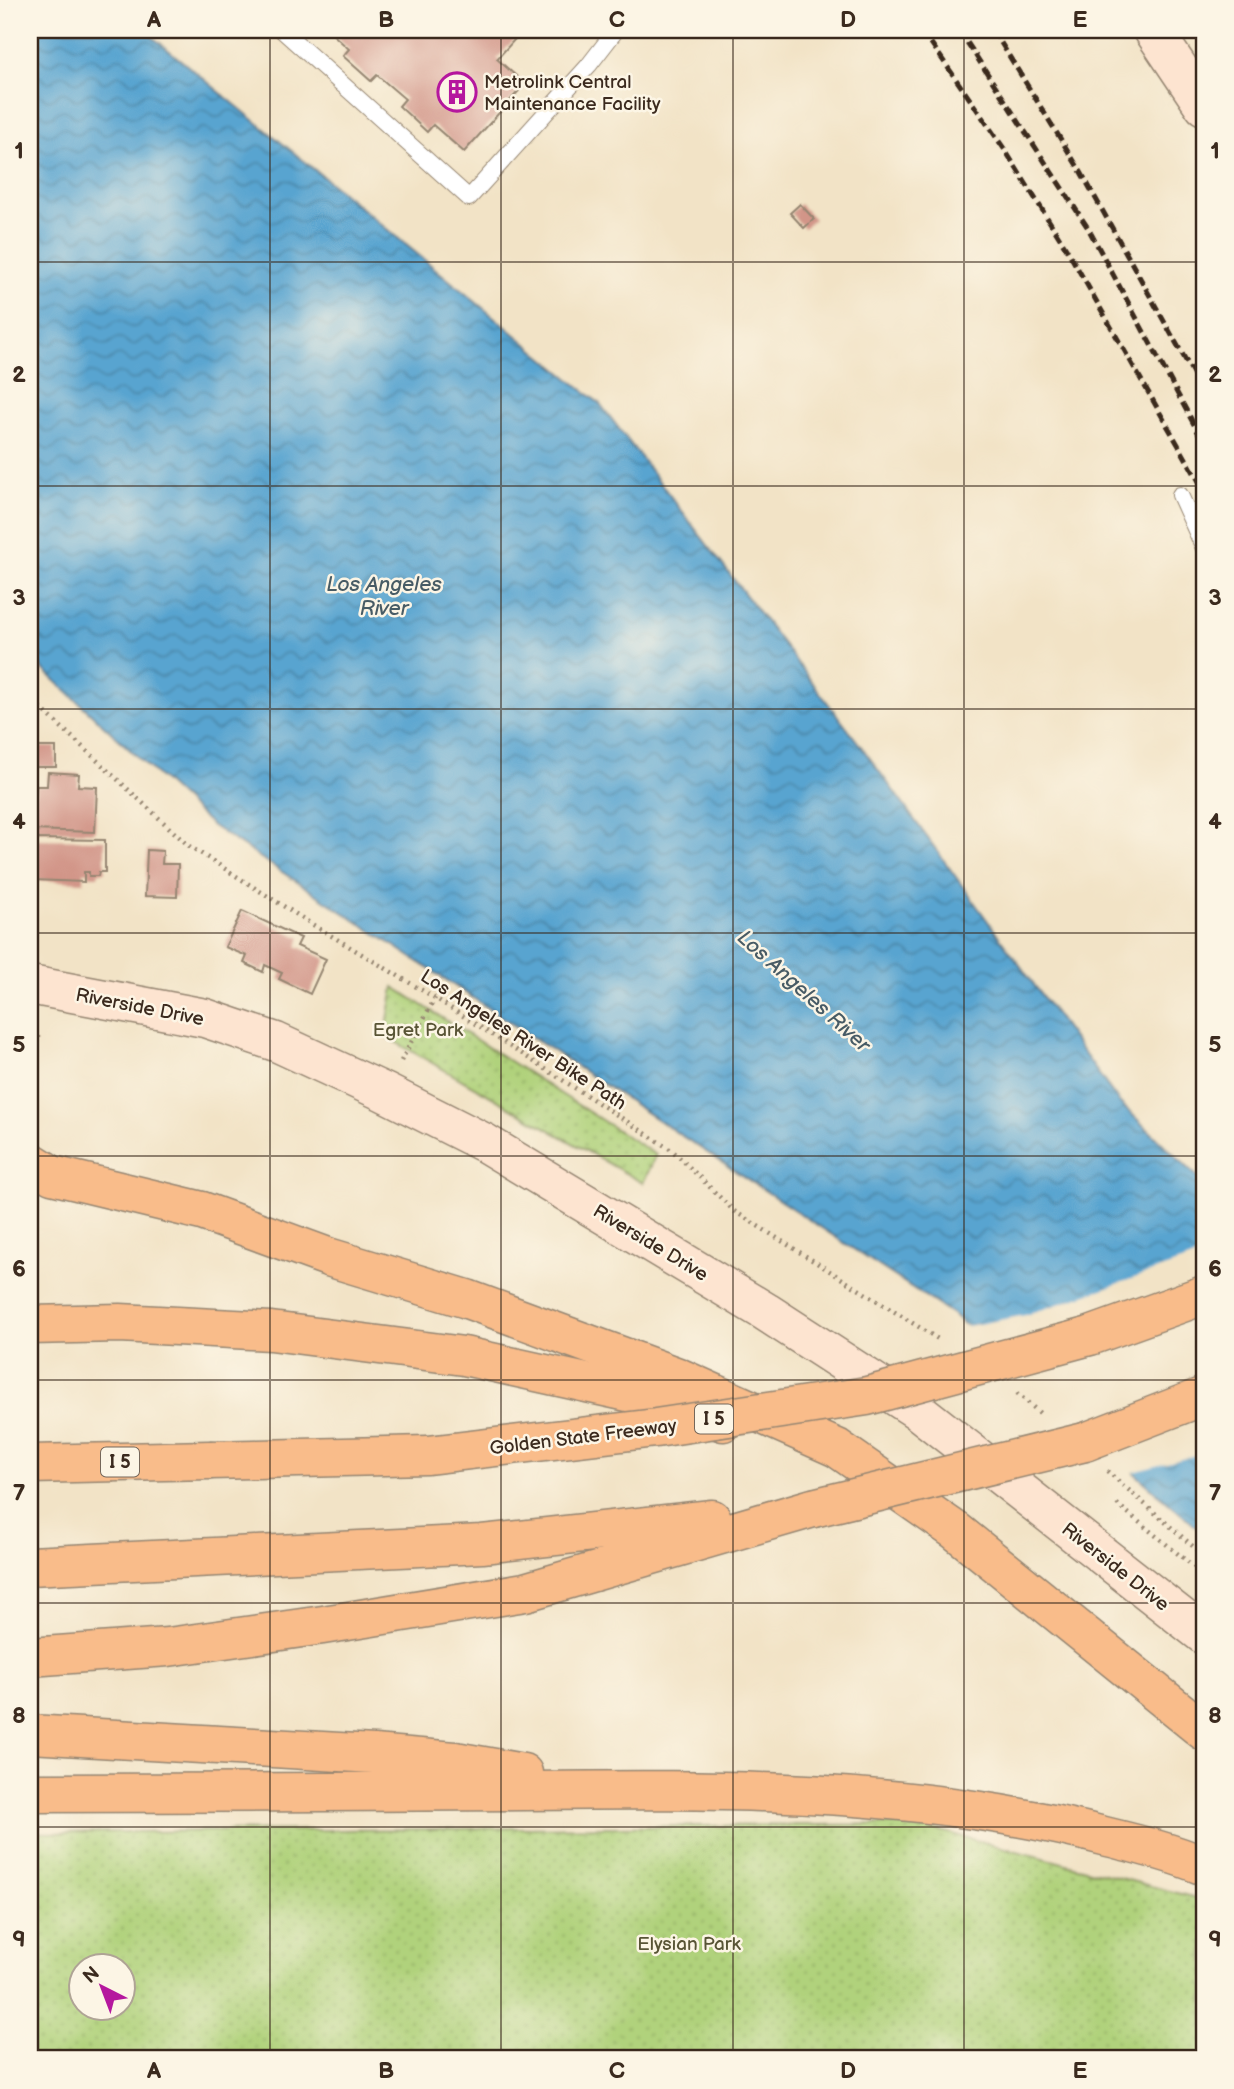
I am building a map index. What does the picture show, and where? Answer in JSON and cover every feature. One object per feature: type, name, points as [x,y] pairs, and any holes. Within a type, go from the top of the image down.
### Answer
[{"type":"highway","points":[[30,1161],[52,1175],[202,1211],[328,1257],[467,1300],[678,1377],[837,1448],[956,1531],[1204,1731]]},
{"type":"highway","name":"Golden State Freeway","points":[[30,1464],[428,1455],[656,1428],[867,1396],[1090,1336],[1204,1295]]},
{"type":"highway","points":[[30,1325],[120,1323],[271,1331],[464,1356],[632,1393],[807,1449],[956,1531]]},
{"type":"highway","points":[[1084,1441],[1204,1396]]},
{"type":"highway","points":[[30,1657],[168,1647],[323,1626],[525,1591],[813,1508],[1084,1441],[1204,1418]]},
{"type":"highway","points":[[30,1566],[482,1544],[813,1508]]},
{"type":"highway","points":[[30,1734],[455,1761],[614,1790]]},
{"type":"highway","points":[[30,1793],[614,1790],[844,1795],[955,1806],[1060,1824],[1173,1853],[1204,1866]]},
{"type":"main road","points":[[1153,30],[1204,106]]},
{"type":"main road","name":"Riverside Drive","points":[[30,985],[205,1018],[276,1042],[485,1143],[766,1312],[905,1402],[1204,1635]]},
{"type":"lane","points":[[282,30],[469,198],[589,65],[616,30]]},
{"type":"lane","points":[[1180,495],[1204,548]]},
{"type":"path","name":"Los Angeles River Bike Path","points":[[30,698],[189,846],[435,998],[673,1151],[734,1211],[945,1343]]},
{"type":"path","points":[[384,1092],[435,998]]},
{"type":"path","points":[[30,1042],[38,1043],[39,1036]]},
{"type":"path","points":[[1117,1504],[1204,1575]]},
{"type":"green space","name":"Egret Park","points":[[394,987],[656,1155],[643,1183],[385,1036]]},
{"type":"green space","name":"Elysian Park","points":[[914,1824],[1204,1900],[1204,2059],[30,2059],[30,1833]]},
{"type":"water","name":"Los Angeles River","points":[[30,30],[144,30],[600,404],[866,753],[1119,1102],[1204,1183],[1204,1534],[955,1316],[211,825],[30,657]]},
{"type":"pier","points":[[1204,1254],[1204,1453],[1130,1473],[1204,1534],[1202,1537],[962,1327],[1026,1315]]},
{"type":"building","name":"Metrolink Central Maintenance Facility","points":[[328,30],[523,30],[497,59],[525,84],[464,152],[433,125],[427,132],[399,106],[405,99],[377,75],[371,81],[343,56],[349,49]]},
{"type":"building","points":[[800,204],[814,219],[804,228],[790,213]]},
{"type":"building","points":[[30,747],[56,747],[56,767],[30,767]]},
{"type":"building","points":[[48,772],[79,774],[78,786],[97,787],[95,832],[30,830],[30,802],[35,802],[36,786],[47,786]]},
{"type":"building","points":[[36,839],[105,840],[105,872],[99,872],[98,876],[89,876],[89,872],[84,872],[84,882],[34,880]]},
{"type":"building","points":[[147,850],[163,851],[162,864],[178,864],[177,897],[145,896]]},
{"type":"building","points":[[242,911],[301,938],[297,946],[326,959],[310,994],[279,979],[282,973],[265,965],[263,972],[244,963],[247,956],[225,947]]},
{"type":"railway","points":[[922,30],[1005,150],[1066,248],[1204,490]]},
{"type":"railway","points":[[959,30],[1088,228],[1204,443]]},
{"type":"railway","points":[[993,30],[1081,172],[1204,393]]},
{"type":"place","name":"Metrolink Central Maintenance Facility","points":[[457,92]]}]
